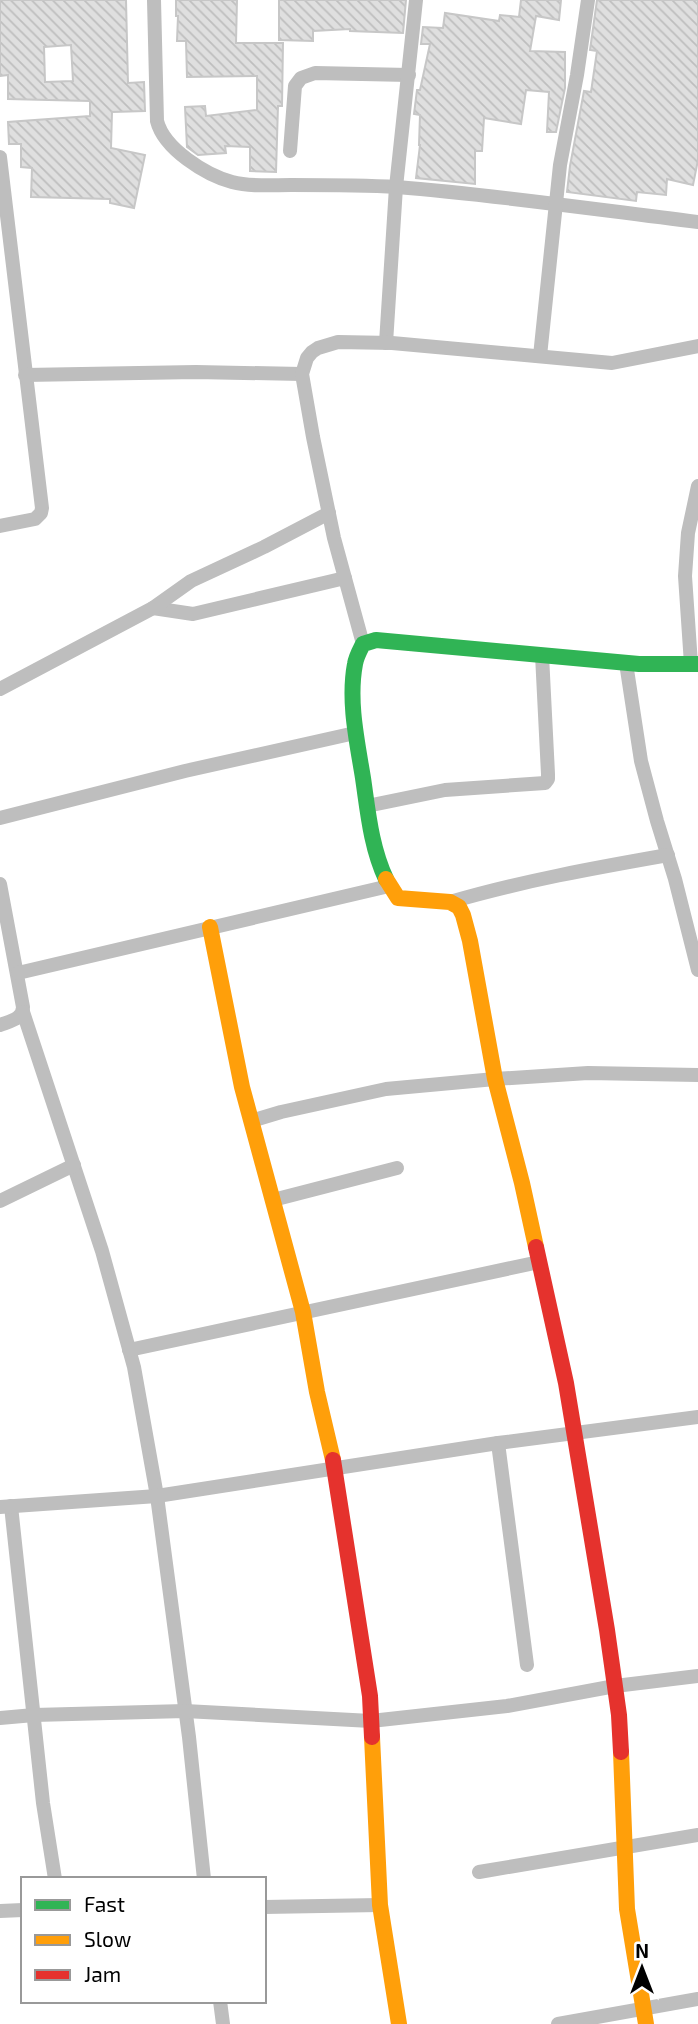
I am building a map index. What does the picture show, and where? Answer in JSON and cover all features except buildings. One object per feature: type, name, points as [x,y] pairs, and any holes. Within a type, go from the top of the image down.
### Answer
[{"type":"street","points":[[154,0],[157,121],[160,133],[169,144],[207,172],[233,182],[267,186],[396,187],[698,222]]},
{"type":"street","points":[[386,343],[396,187],[416,0]]},
{"type":"street","points":[[540,356],[561,164],[588,0]]},
{"type":"street","points":[[290,151],[295,86],[301,78],[315,73],[409,75]]},
{"type":"street","points":[[0,157],[3,212],[26,375],[41,513],[36,519],[0,526]]},
{"type":"street","points":[[668,855],[544,877],[450,902],[398,898],[389,886],[372,837],[355,733],[355,666],[363,643],[329,513],[302,374],[307,358],[318,348],[338,342],[386,343],[612,363],[698,346]]},
{"type":"street","points":[[26,375],[196,372],[302,374]]},
{"type":"street","points":[[363,643],[376,640],[626,663],[695,664],[685,576],[688,533],[698,486]]},
{"type":"street","points":[[0,689],[153,608],[191,581],[329,513]]},
{"type":"street","points":[[153,608],[193,614],[345,578]]},
{"type":"street","points":[[367,806],[445,790],[545,783],[548,774],[542,655]]},
{"type":"street","points":[[626,663],[641,761],[698,970]]},
{"type":"street","points":[[0,817],[355,733]]},
{"type":"street","points":[[0,884],[23,1012],[102,1251],[129,1350],[157,1496],[189,1737],[204,1877]]},
{"type":"street","points":[[18,973],[389,886]]},
{"type":"street","points":[[450,902],[459,907],[470,941],[495,1079],[566,1383],[619,1715],[627,1909],[645,2016]]},
{"type":"street","points":[[210,927],[242,1087],[303,1312],[317,1392],[335,1469],[370,1696],[380,1905],[399,2024]]},
{"type":"street","points":[[0,1025],[20,1017],[23,1012]]},
{"type":"street","points":[[251,1121],[326,1101],[386,1089],[588,1073],[698,1075]]},
{"type":"street","points":[[0,1202],[74,1165]]},
{"type":"street","points":[[273,1200],[397,1168]]},
{"type":"street","points":[[129,1350],[539,1262]]},
{"type":"street","points":[[55,1877],[6,1506],[157,1496],[574,1432],[698,1418]]},
{"type":"street","points":[[498,1443],[527,1665]]},
{"type":"street","points":[[0,1718],[185,1711],[372,1721],[507,1706],[615,1686],[698,1676]]},
{"type":"street","points":[[479,1872],[698,1835]]},
{"type":"street","points":[[266,1907],[380,1905]]},
{"type":"street","points":[[0,1911],[21,1910]]},
{"type":"street","points":[[558,2024],[645,2016],[698,1999]]},
{"type":"street","points":[[220,2003],[223,2024]]},
{"type":"traffic: fast","points":[[386,879],[371,829],[354,721],[353,678],[356,659],[363,644],[376,640],[639,664],[698,664]]},
{"type":"traffic: slow","points":[[386,879],[398,898],[450,902],[459,907],[463,915],[495,1079],[536,1247]]},
{"type":"traffic: slow","points":[[210,927],[242,1087],[303,1312],[317,1392],[333,1460]]},
{"type":"traffic: slow","points":[[372,1737],[380,1905],[399,2024]]},
{"type":"traffic: slow","points":[[621,1752],[627,1909],[646,2024]]},
{"type":"traffic: jam","points":[[536,1247],[566,1383],[607,1630],[619,1715],[621,1752]]},
{"type":"traffic: jam","points":[[333,1460],[370,1696],[372,1737]]}]
